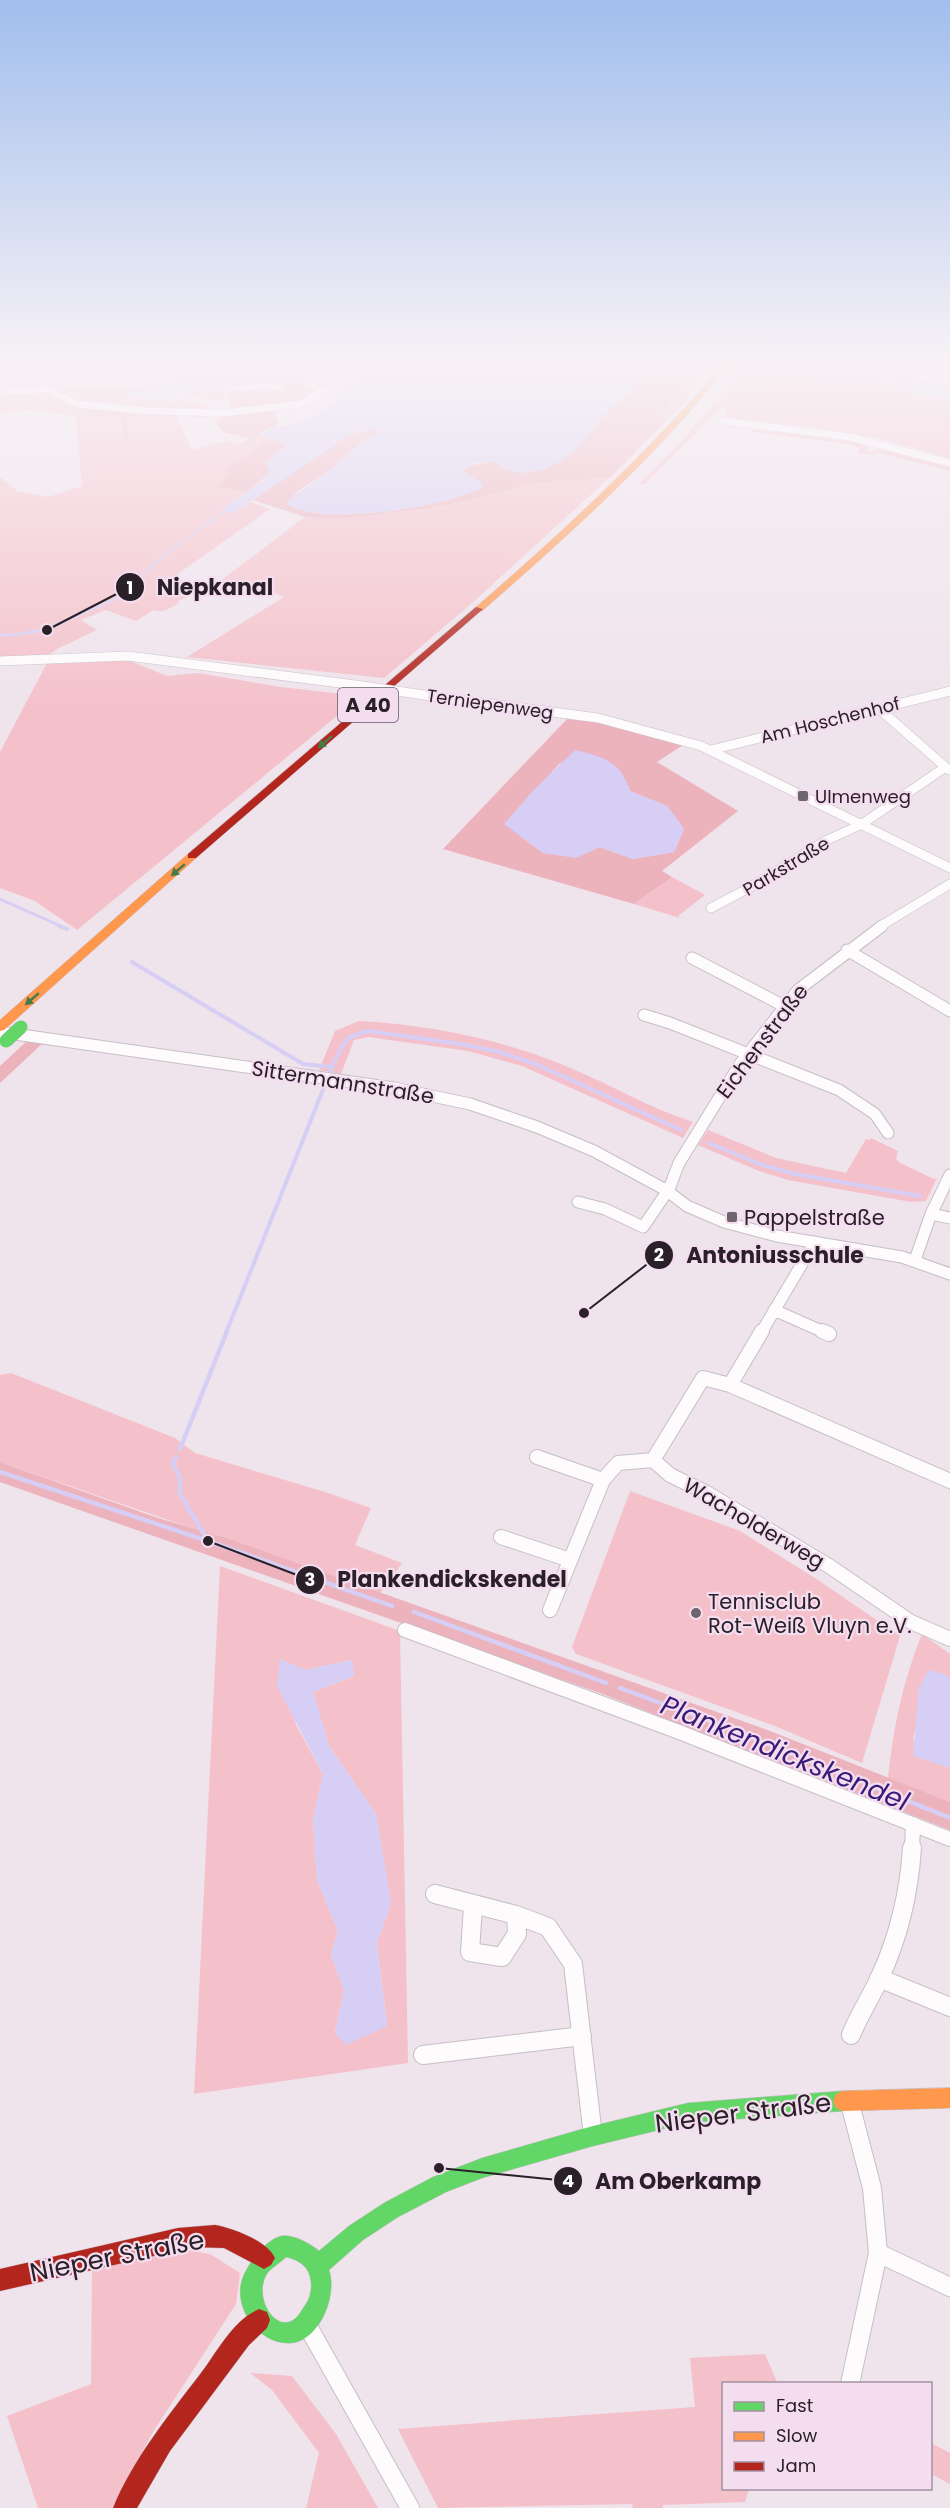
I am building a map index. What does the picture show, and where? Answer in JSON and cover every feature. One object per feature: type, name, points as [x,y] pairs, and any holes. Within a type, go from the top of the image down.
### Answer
[{"type":"main road","name":"A 40","points":[[2,1034],[204,847],[477,610],[584,514],[622,476]]},
{"type":"main road","name":"A 40","points":[[2,1034],[21,1027],[561,549],[637,476]]},
{"type":"main road","name":"Nieper Straße","points":[[318,2266],[356,2234],[391,2210],[440,2184],[472,2171],[593,2136],[688,2113],[849,2100],[950,2098]]},
{"type":"main road","name":"Nieper Straße","points":[[0,2280],[178,2238],[208,2234],[229,2237],[264,2258]]},
{"type":"main road","points":[[283,2246],[294,2246],[304,2249],[318,2266],[322,2290],[314,2314],[297,2330],[287,2333],[276,2332],[267,2327],[253,2308],[251,2288],[256,2269],[264,2258],[273,2250],[283,2246]]},
{"type":"main road","points":[[124,2508],[162,2443],[241,2337],[259,2319]]},
{"type":"street","name":"Terniepenweg","points":[[0,661],[128,656],[598,718],[711,750],[950,868]]},
{"type":"street","name":"Am Hoschenhof","points":[[711,750],[950,691]]},
{"type":"street","points":[[862,824],[947,769],[878,708]]},
{"type":"street","name":"Parkstraße","points":[[711,908],[731,900],[792,860],[862,824]]},
{"type":"street","name":"Eichenstraße","points":[[669,1189],[685,1153],[747,1054],[784,1006],[814,975],[847,950],[876,929],[950,884]]},
{"type":"street","points":[[847,950],[950,1011]]},
{"type":"street","points":[[692,958],[784,1006]]},
{"type":"street","points":[[644,1015],[670,1023],[839,1090],[875,1114],[888,1133]]},
{"type":"street","name":"Sittermannstraße","points":[[2,1034],[327,1078],[404,1090],[490,1110],[537,1126],[594,1151],[658,1187],[669,1189],[680,1202],[705,1214],[751,1230],[856,1247],[915,1260],[950,1274]]},
{"type":"street","points":[[915,1260],[931,1214],[950,1175]]},
{"type":"street","points":[[578,1202],[605,1209],[643,1227],[669,1189]]},
{"type":"street","points":[[931,1214],[950,1218]]},
{"type":"street","points":[[730,1385],[815,1242]]},
{"type":"street","points":[[774,1310],[829,1334]]},
{"type":"street","points":[[550,1610],[603,1480],[618,1463],[653,1460],[703,1378],[730,1385],[950,1481]]},
{"type":"street","points":[[537,1457],[603,1480]]},
{"type":"street","name":"Wacholderweg","points":[[653,1460],[670,1475],[705,1492],[828,1566],[911,1622],[950,1638]]},
{"type":"street","points":[[501,1537],[570,1560]]},
{"type":"street","points":[[405,1630],[607,1704],[950,1839]]},
{"type":"street","points":[[851,2035],[862,2007],[879,1978],[903,1914],[913,1862],[913,1824]]},
{"type":"street","points":[[435,1894],[473,1906],[516,1915],[548,1927],[573,1964],[593,2136]]},
{"type":"street","points":[[473,1906],[470,1952],[502,1957],[517,1934],[516,1915]]},
{"type":"street","points":[[879,1978],[950,2007]]},
{"type":"street","points":[[423,2055],[582,2036]]},
{"type":"street","points":[[849,2100],[872,2188],[878,2253],[850,2382]]},
{"type":"street","points":[[878,2253],[950,2287]]},
{"type":"street","points":[[306,2323],[410,2508]]},
{"type":"shaded area","points":[[81,476],[226,476],[219,487],[247,492],[222,509],[234,513],[251,502],[270,509],[172,578],[205,588],[177,602],[179,603],[173,607],[163,611],[154,610],[136,621],[106,610],[81,620],[97,630],[49,655],[0,660],[0,477],[17,491],[48,497],[82,486]]},
{"type":"shaded area","points":[[227,476],[266,476],[247,492],[219,487]]},
{"type":"shaded area","points":[[267,476],[289,476],[234,513],[221,510]]},
{"type":"shaded area","points":[[289,476],[321,476],[298,491],[287,504],[304,511],[327,514],[385,512],[466,494],[483,487],[482,483],[470,476],[610,476],[531,483],[471,500],[431,508],[337,519],[305,517],[253,500]]},
{"type":"shaded area","points":[[322,476],[470,476],[482,483],[483,487],[442,501],[414,507],[355,514],[304,511],[287,504],[288,500]]},
{"type":"shaded area","points":[[570,476],[613,476],[471,604],[384,678],[187,657],[284,597],[254,585],[239,593],[215,585],[305,517],[337,519],[431,508],[471,500],[531,483],[563,480]]},
{"type":"shaded area","points":[[647,476],[653,476],[644,485],[639,484]]},
{"type":"shaded area","points":[[48,661],[130,661],[167,676],[198,673],[281,687],[361,696],[77,930],[35,901],[0,888],[0,752]]},
{"type":"shaded area","points":[[567,719],[594,722],[683,745],[657,762],[738,811],[662,871],[672,877],[634,904],[443,849]],"holes":[[[560,763],[667,806],[684,829],[674,852],[633,859],[600,847],[543,853],[505,824]]]},
{"type":"shaded area","points":[[575,750],[610,762],[622,773],[630,791],[667,806],[684,829],[674,852],[633,859],[600,847],[576,858],[543,853],[504,824],[532,792]]},
{"type":"shaded area","points":[[672,877],[705,895],[678,916],[680,918],[634,904]]},
{"type":"shaded area","points":[[359,1021],[439,1030],[492,1041],[568,1067],[661,1110],[693,1122],[683,1138],[522,1066],[468,1051],[368,1037],[354,1040],[341,1074],[319,1070],[335,1031]]},
{"type":"shaded area","points":[[27,1041],[43,1043],[0,1083],[0,1066]]},
{"type":"shaded area","points":[[708,1130],[776,1158],[846,1173],[866,1139],[871,1138],[898,1151],[896,1159],[900,1163],[934,1179],[937,1178],[926,1201],[911,1202],[788,1180],[759,1171],[698,1145]]},
{"type":"shaded area","points":[[11,1373],[175,1438],[195,1453],[371,1508],[355,1545],[402,1563],[380,1593],[0,1462],[0,1375]]},
{"type":"shaded area","points":[[0,1462],[155,1517],[232,1540],[765,1729],[950,1802],[950,1830],[600,1693],[0,1482]]},
{"type":"shaded area","name":"Tennisclub Rot-Weiß Vluyn e.V.","points":[[630,1491],[740,1531],[818,1580],[900,1636],[862,1763],[775,1726],[576,1654],[572,1647]]},
{"type":"shaded area","points":[[220,1566],[400,1631],[408,2063],[194,2094]],"holes":[[[280,1659],[305,1670],[352,1660],[354,1676],[313,1692],[329,1746],[376,1814],[391,1903],[377,1943],[387,2025],[335,2032],[344,1991],[331,1954],[338,1931],[317,1880],[313,1819],[323,1774],[296,1725]]]},
{"type":"shaded area","points":[[922,1634],[950,1654],[950,1679],[944,1674],[919,1687],[913,1740],[950,1768],[950,1802],[888,1778],[900,1705],[909,1669]]},
{"type":"shaded area","points":[[280,1659],[305,1670],[352,1660],[354,1676],[313,1692],[329,1746],[376,1814],[391,1903],[377,1943],[387,2026],[346,2045],[335,2033],[344,1991],[331,1954],[338,1931],[317,1880],[313,1819],[323,1774],[277,1686]]},
{"type":"shaded area","points":[[929,1670],[944,1674],[950,1679],[950,1768],[913,1756],[919,1687]]},
{"type":"shaded area","points":[[180,2249],[210,2254],[240,2273],[236,2304],[153,2432],[112,2508],[38,2508],[7,2416],[91,2384],[92,2270]]},
{"type":"shaded area","points":[[765,2354],[777,2382],[722,2382],[722,2490],[749,2490],[745,2502],[663,2505],[663,2508],[633,2508],[632,2504],[438,2508],[398,2429],[695,2407],[690,2358]]},
{"type":"shaded area","points":[[250,2373],[292,2376],[336,2434],[378,2508],[306,2508],[319,2453],[272,2390]]},
{"type":"shaded area","points":[[932,2444],[950,2453],[950,2484],[932,2475]]},
{"type":"waterway","points":[[93,609],[117,598],[159,559],[229,508]]},
{"type":"waterway","points":[[0,635],[39,631],[96,607]]},
{"type":"waterway","points":[[0,899],[63,927]]},
{"type":"waterway","points":[[59,926],[67,929]]},
{"type":"waterway","points":[[132,962],[303,1064],[332,1067]]},
{"type":"waterway","points":[[332,1067],[348,1038],[367,1031],[461,1044],[499,1052],[538,1065],[681,1130]]},
{"type":"waterway","points":[[226,1333],[332,1067]]},
{"type":"waterway","points":[[709,1143],[762,1165],[795,1174],[920,1196]]},
{"type":"waterway","points":[[180,1449],[227,1331]]},
{"type":"waterway","points":[[176,1457],[173,1464],[180,1478],[180,1494],[208,1541]]},
{"type":"waterway","name":"Plankendickskendel","points":[[0,1472],[208,1541]]},
{"type":"waterway","name":"Plankendickskendel","points":[[208,1541],[392,1606]]},
{"type":"waterway","name":"Plankendickskendel","points":[[414,1612],[606,1683]]},
{"type":"waterway","name":"Plankendickskendel","points":[[620,1688],[728,1728],[950,1818]]},
{"type":"traffic: fast","points":[[6,1041],[21,1027]]},
{"type":"traffic: fast","points":[[318,2266],[356,2233],[391,2210],[440,2184],[482,2168],[593,2136],[688,2113],[843,2101]]},
{"type":"traffic: fast","points":[[283,2246],[302,2251],[311,2257],[318,2267],[322,2283],[315,2310],[303,2327],[288,2333],[273,2330],[260,2319],[252,2303],[252,2284],[261,2265],[283,2246]]},
{"type":"traffic: slow","points":[[479,609],[546,550],[624,476]]},
{"type":"traffic: slow","points":[[0,1027],[192,856]]},
{"type":"traffic: slow","points":[[843,2101],[950,2098]]},
{"type":"traffic: jam","points":[[192,856],[479,609]]},
{"type":"traffic: jam","points":[[0,2280],[193,2236],[224,2237],[264,2258]]},
{"type":"traffic: jam","points":[[124,2508],[162,2443],[241,2337],[259,2320]]},
{"type":"place","name":"Niepkanal","points":[[47,630]]},
{"type":"place","name":"Ulmenweg","points":[[803,796]]},
{"type":"place","name":"Pappelstraße","points":[[732,1217]]},
{"type":"place","name":"Antoniusschule","points":[[584,1313]]},
{"type":"place","name":"Plankendickskendel","points":[[208,1541]]},
{"type":"place","name":"Tennisclub Rot-Weiß Vluyn e.V.","points":[[696,1613]]},
{"type":"place","name":"Am Oberkamp","points":[[439,2168]]}]
